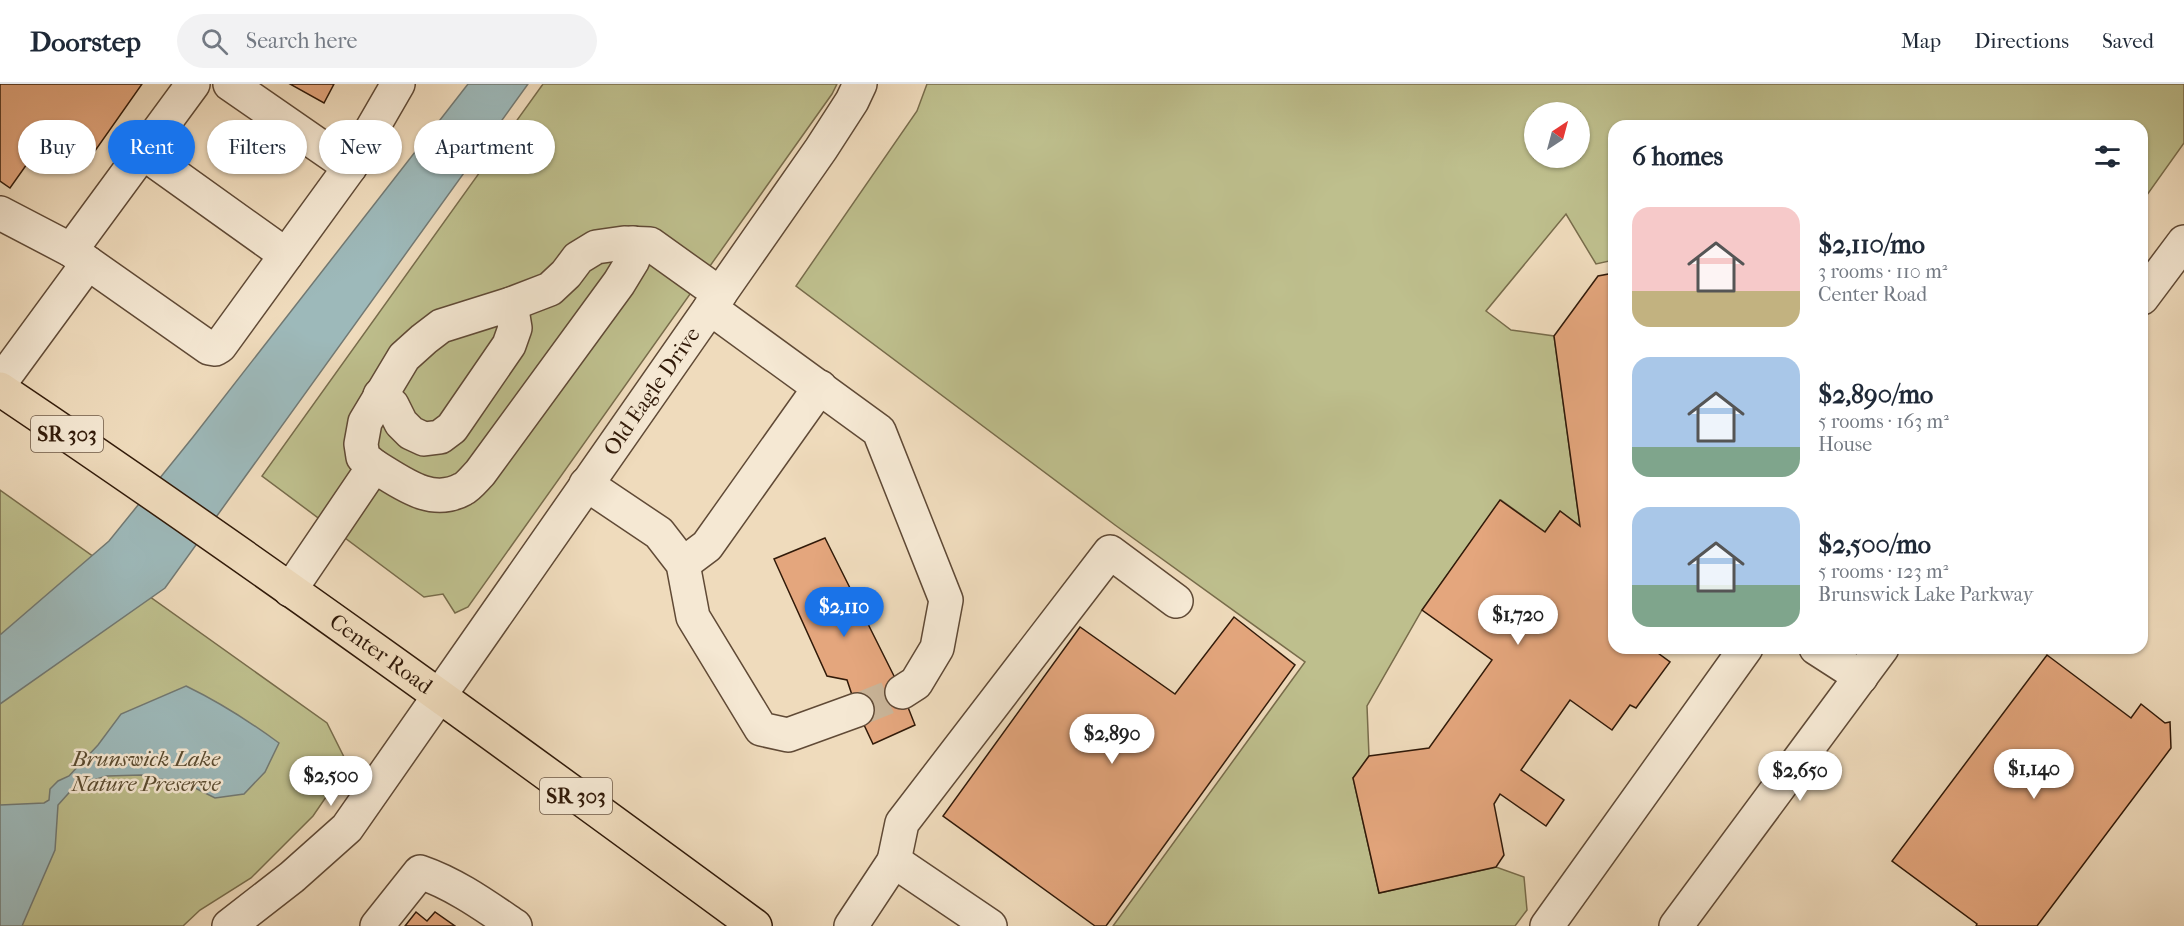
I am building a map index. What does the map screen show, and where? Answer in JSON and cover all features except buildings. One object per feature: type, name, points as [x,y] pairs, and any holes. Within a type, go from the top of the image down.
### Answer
[{"type":"main road","name":"Center Road","points":[[0,389],[134,480],[439,695],[755,926]]},
{"type":"street","points":[[166,120],[193,84]]},
{"type":"street","points":[[230,84],[319,146]]},
{"type":"street","points":[[377,120],[398,84]]},
{"type":"street","name":"Old Eagle Drive","points":[[229,926],[292,877],[347,828],[821,149],[852,101],[860,84]]},
{"type":"street","points":[[0,383],[129,174]]},
{"type":"street","points":[[173,174],[286,255]]},
{"type":"street","points":[[0,213],[80,256],[209,348],[215,349],[220,346],[345,174]]},
{"type":"street","points":[[2148,290],[2184,242]]},
{"type":"street","points":[[633,243],[633,260],[620,282],[480,473],[463,489],[444,496],[418,492],[363,457],[361,444],[365,422],[380,395],[404,357],[441,326],[550,289],[566,274],[578,258],[596,247],[633,243],[650,244],[820,387],[879,431],[946,600],[937,648],[916,683],[902,692]]},
{"type":"street","points":[[380,395],[392,405],[401,423],[411,433],[424,439],[440,438],[452,428],[510,345],[515,328],[511,304]]},
{"type":"street","points":[[683,564],[706,546],[820,387]]},
{"type":"street","points":[[290,590],[374,466]]},
{"type":"street","points":[[586,484],[659,533],[683,564],[693,617],[761,729],[788,735],[857,710]]},
{"type":"street","points":[[851,926],[894,861],[902,823],[1110,552],[1176,601]]},
{"type":"street","points":[[1547,926],[1742,654]]},
{"type":"street","points":[[1825,654],[1861,677]]},
{"type":"street","points":[[1676,926],[1878,654]]},
{"type":"street","points":[[894,861],[990,926]]},
{"type":"street","points":[[378,926],[420,872],[441,879],[462,890],[515,926]]},
{"type":"green space","points":[[543,84],[837,84],[468,607],[455,613],[443,594],[424,597],[262,476],[478,174],[555,174],[555,120],[517,120]]},
{"type":"green space","points":[[927,84],[2184,84],[2184,143],[2148,194],[2148,120],[1608,120],[1608,261],[1596,264],[1566,214],[1486,311],[1511,330],[1554,336],[1580,526],[1560,511],[1545,532],[1501,500],[1422,610],[1367,706],[1369,756],[1353,778],[1379,893],[1496,867],[1524,877],[1527,910],[1515,926],[1113,926],[1305,662],[1115,525],[796,286],[917,111]]},
{"type":"green space","name":"Brunswick Lake Nature Preserve","points":[[0,490],[327,723],[348,765],[313,816],[251,878],[200,910],[183,926],[0,926]]},
{"type":"water","points":[[468,84],[528,84],[502,120],[440,120]]},
{"type":"water","points":[[414,153],[414,174],[463,174],[165,588],[0,704],[0,635],[109,541],[398,174],[402,174],[402,169]]},
{"type":"water","points":[[186,686],[234,712],[279,743],[265,772],[244,794],[215,798],[191,786],[142,775],[107,776],[76,785],[58,805],[55,850],[22,926],[0,926],[0,805],[44,803],[49,800],[50,789],[58,781],[69,776],[98,745],[121,714]]},
{"type":"tunnel","points":[[857,710],[902,692]]}]
